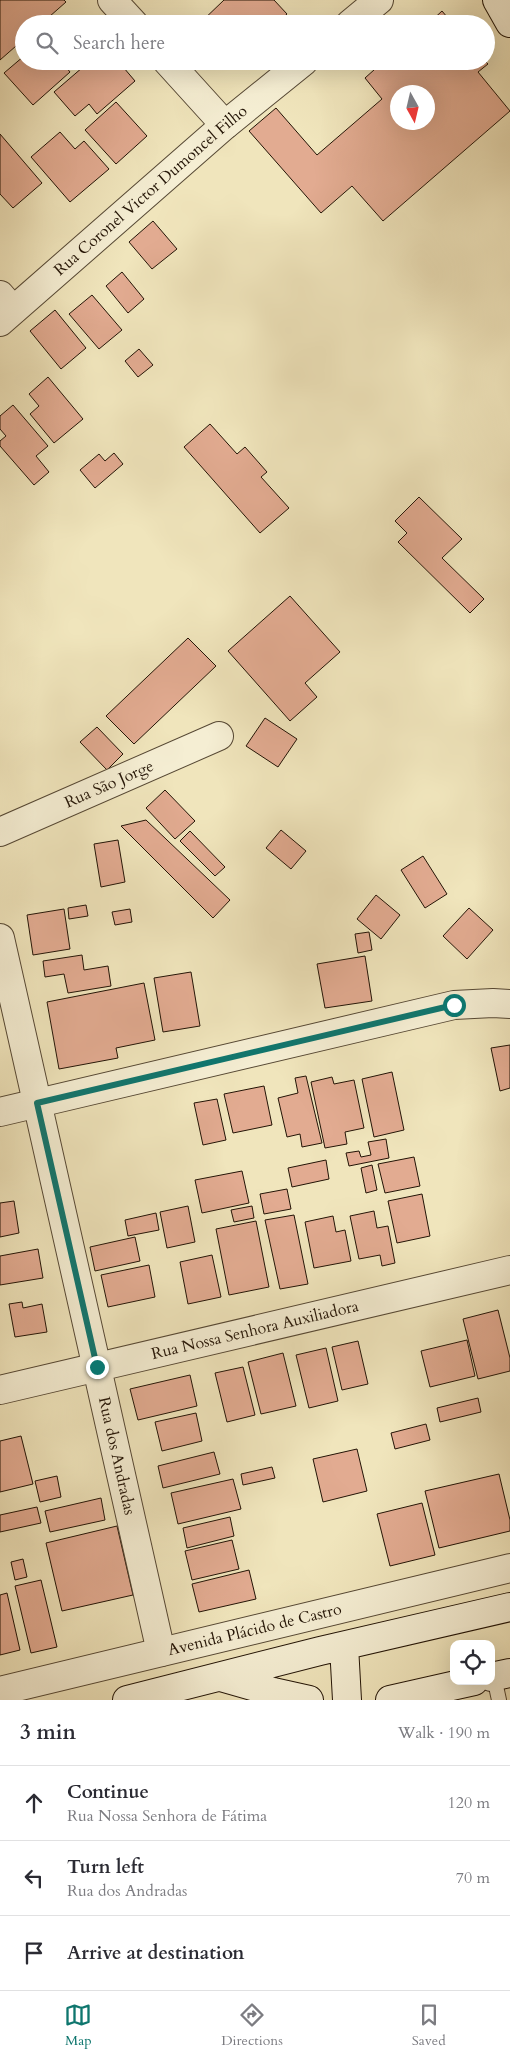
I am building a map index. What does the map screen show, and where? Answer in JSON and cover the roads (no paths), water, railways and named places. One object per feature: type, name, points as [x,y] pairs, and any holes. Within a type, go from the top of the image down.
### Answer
[{"type":"street","points":[[112,0],[126,15]]},
{"type":"street","points":[[360,15],[378,0]]},
{"type":"street","points":[[497,0],[510,23]]},
{"type":"street","points":[[176,70],[225,125]]},
{"type":"street","name":"Rua Coronel Victor Dumoncel Filho","points":[[4,309],[293,70]]},
{"type":"street","name":"Rua São Jorge","points":[[0,832],[218,736]]},
{"type":"street","name":"Rua dos Andradas","points":[[0,938],[161,1652]]},
{"type":"street","points":[[0,1112],[454,1005],[510,1004]]},
{"type":"street","name":"Rua Nossa Senhora Auxiliadora","points":[[0,1390],[510,1270]]},
{"type":"street","name":"Avenida Plácido de Castro","points":[[8,1693],[161,1652],[510,1568]]},
{"type":"street","points":[[127,1700],[510,1607]]},
{"type":"street","points":[[344,1646],[347,1700]]},
{"type":"street","points":[[221,1677],[309,1700]]},
{"type":"street","points":[[390,1700],[477,1685]]}]
